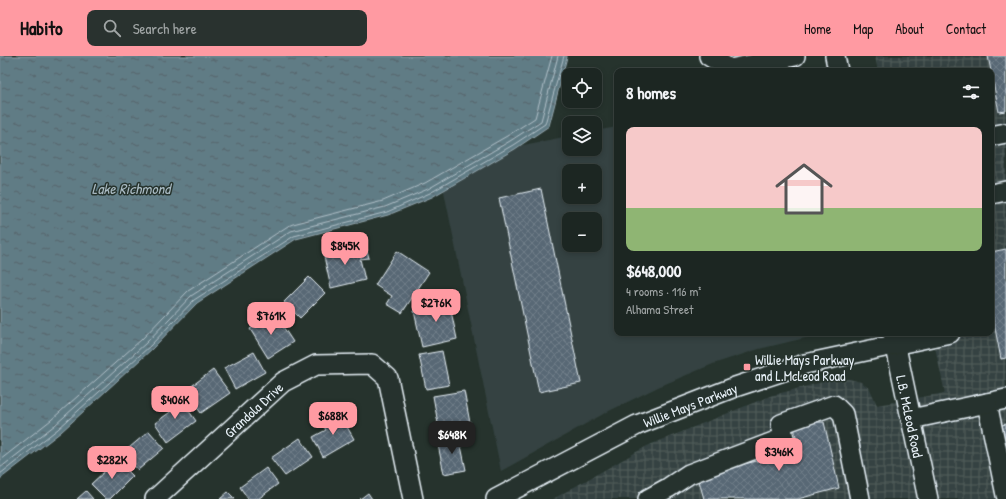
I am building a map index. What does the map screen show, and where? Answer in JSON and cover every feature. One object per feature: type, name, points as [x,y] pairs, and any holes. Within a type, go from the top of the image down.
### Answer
[{"type":"street","points":[[709,56],[728,68]]},
{"type":"street","points":[[735,68],[795,56]]},
{"type":"street","points":[[835,56],[837,68]]},
{"type":"street","points":[[994,135],[1006,133]]},
{"type":"street","points":[[994,193],[1006,191]]},
{"type":"street","name":"Willie Mays Parkway","points":[[496,499],[637,425],[700,400],[805,364],[894,339],[922,336]]},
{"type":"street","name":"L.B. McLeod Road","points":[[894,339],[928,499]]},
{"type":"street","name":"Grandola Drive","points":[[155,499],[283,382],[316,366],[372,364],[388,378],[413,499]]},
{"type":"street","points":[[911,419],[1006,399]]},
{"type":"street","points":[[987,403],[1006,495]]},
{"type":"street","points":[[648,499],[689,474],[784,438],[781,424],[834,405],[843,414],[860,499]]},
{"type":"shaded area","points":[[875,56],[1006,56],[1006,499],[553,499],[647,446],[770,396],[830,380],[849,379],[861,382],[870,389],[877,405],[945,393],[933,336],[994,336],[994,68],[877,68]]},
{"type":"shaded area","points":[[614,128],[614,336],[813,336],[759,349],[713,364],[658,387],[605,413],[501,471],[438,162],[562,137],[562,156],[602,156],[602,130]]},
{"type":"water","name":"Lake Richmond","points":[[0,56],[567,56],[564,68],[562,68],[562,76],[549,126],[515,149],[432,197],[388,215],[296,239],[197,303],[152,349],[61,432],[0,479]]},
{"type":"building","points":[[988,56],[1006,56],[1006,111],[999,112],[994,87],[994,68],[990,68]]},
{"type":"building","points":[[541,189],[581,383],[539,392],[499,198]]},
{"type":"building","points":[[366,247],[369,258],[360,259],[365,280],[331,288],[323,252],[341,248],[343,252]]},
{"type":"building","points":[[1006,249],[1006,358],[1001,359],[994,323],[994,251]]},
{"type":"building","points":[[397,251],[429,272],[402,313],[387,304],[392,296],[375,285]]},
{"type":"building","points":[[309,277],[325,293],[300,318],[284,302]]},
{"type":"building","points":[[448,297],[457,339],[422,347],[414,311],[434,307],[433,300]]},
{"type":"building","points":[[274,313],[293,342],[268,358],[250,329]]},
{"type":"building","points":[[442,351],[449,385],[426,389],[419,355]]},
{"type":"building","points":[[254,352],[265,372],[235,389],[224,368]]},
{"type":"building","points":[[213,370],[230,393],[201,413],[185,391]]},
{"type":"building","points":[[464,391],[470,423],[439,429],[433,396]]},
{"type":"building","points":[[179,397],[196,421],[168,442],[155,423],[173,410],[168,404]]},
{"type":"building","points":[[339,413],[354,439],[323,457],[313,437],[326,430],[322,423]]},
{"type":"building","points":[[793,422],[824,422],[839,488],[798,499],[704,499],[697,474],[799,452]]},
{"type":"building","points":[[1006,424],[1006,446],[1002,425]]},
{"type":"building","points":[[149,431],[164,448],[138,470],[123,453]]},
{"type":"building","points":[[459,436],[466,470],[444,474],[437,440]]},
{"type":"building","points":[[300,438],[313,457],[285,476],[271,458]]},
{"type":"building","points":[[117,460],[133,476],[110,499],[106,499],[91,484]]},
{"type":"building","points":[[266,468],[278,484],[258,499],[248,499],[240,487]]},
{"type":"building","points":[[86,491],[93,499],[77,499]]},
{"type":"building","points":[[228,492],[235,499],[220,499]]},
{"type":"building","points":[[368,493],[372,499],[360,499]]},
{"type":"place","name":"Willie Mays Parkway and L.McLeod Road","points":[[747,367]]}]
